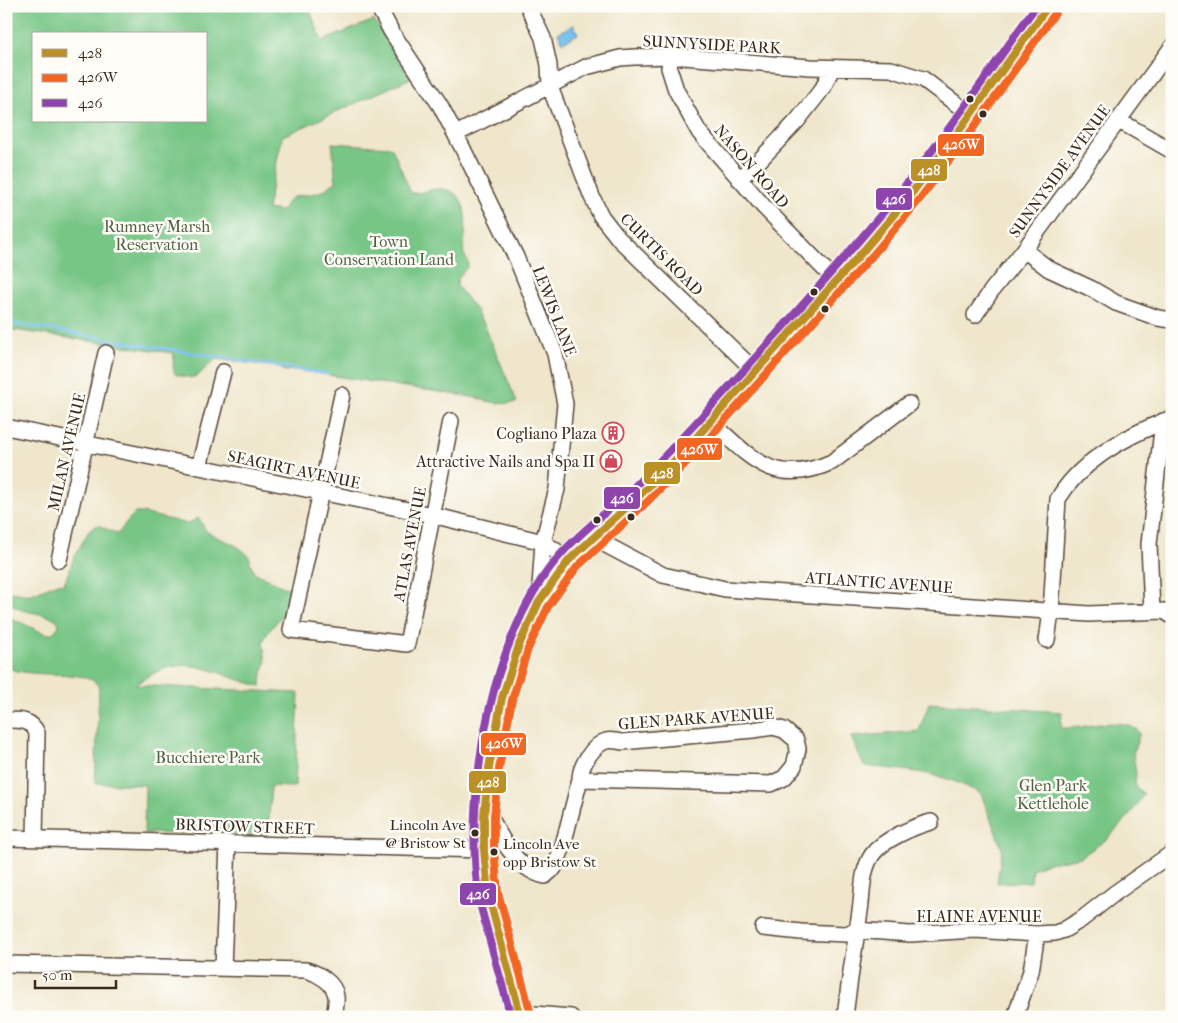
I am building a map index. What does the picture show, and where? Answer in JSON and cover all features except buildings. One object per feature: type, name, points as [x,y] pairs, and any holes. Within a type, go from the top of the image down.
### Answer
[{"type":"main road","points":[[521,1015],[488,894],[484,850],[485,805],[489,768],[502,698],[519,645],[539,602],[569,560],[686,449],[837,282],[908,198],[971,115],[1048,6]]},
{"type":"street","name":"LEWIS LANE","points":[[378,6],[391,31],[440,105],[456,134],[516,257],[555,354],[565,404],[557,488],[543,542],[539,602]]},
{"type":"street","name":"CURTIS ROAD","points":[[528,6],[543,38],[549,65],[550,87],[601,216],[619,240],[756,372]]},
{"type":"street","name":"SUNNYSIDE AVENUE","points":[[976,314],[1172,47]]},
{"type":"street","name":"SUNNYSIDE PARK","points":[[456,134],[586,67],[620,58],[671,56],[810,67],[892,69],[923,79],[971,115]]},
{"type":"street","name":"NASON ROAD","points":[[671,56],[670,68],[676,90],[699,132],[764,207],[837,282]]},
{"type":"street","points":[[739,179],[756,164],[824,88],[832,68]]},
{"type":"street","points":[[1118,120],[1172,151]]},
{"type":"street","points":[[1024,250],[1049,269],[1092,289],[1116,303],[1158,318],[1172,320]]},
{"type":"street","name":"MILAN AVENUE","points":[[59,560],[106,352]]},
{"type":"street","points":[[199,467],[223,372]]},
{"type":"street","points":[[321,492],[342,395]]},
{"type":"street","points":[[710,421],[757,462],[771,469],[806,471],[832,462],[909,404]]},
{"type":"street","points":[[1152,611],[1149,544],[1167,420]]},
{"type":"street","points":[[1047,640],[1051,612],[1058,499],[1065,487],[1096,459],[1126,438],[1167,420]]},
{"type":"street","name":"ATLAS AVENUE","points":[[321,492],[291,630],[406,644],[451,421]]},
{"type":"street","name":"SEAGIRT AVENUE","points":[[6,427],[432,515],[543,542],[569,560]]},
{"type":"street","name":"ATLANTIC AVENUE","points":[[593,538],[663,575],[725,589],[1089,614],[1164,611],[1172,616]]},
{"type":"street","points":[[6,720],[28,722],[37,733],[35,838]]},
{"type":"street","name":"GLEN PARK AVENUE","points":[[485,805],[495,827],[519,861],[535,874],[545,876],[554,868],[562,849],[580,772],[596,748],[606,741],[622,742],[773,727],[784,730],[796,740],[798,749],[794,766],[784,778],[771,784],[580,778]]},
{"type":"street","points":[[845,1017],[863,877],[872,855],[882,846],[916,826],[931,822]]},
{"type":"street","name":"BRISTOW STREET","points":[[6,838],[484,850]]},
{"type":"street","points":[[223,968],[228,844]]},
{"type":"street","name":"ELAINE AVENUE","points":[[763,928],[846,934],[856,930],[910,934],[975,930],[1037,934],[1064,930],[1172,853]]},
{"type":"street","points":[[1014,1017],[1030,971],[1037,934]]},
{"type":"street","points":[[6,964],[307,970],[322,976],[336,994],[334,1017]]},
{"type":"street","points":[[521,1015],[571,1017]]},
{"type":"green space","name":"Rumney Marsh Reservation","points":[[6,6],[308,6],[322,41],[374,20],[411,78],[281,137],[267,209],[282,211],[288,200],[321,191],[336,182],[332,143],[392,148],[411,193],[438,189],[452,191],[463,205],[466,224],[463,252],[468,264],[458,279],[457,286],[476,310],[481,322],[483,322],[517,402],[491,402],[478,398],[295,370],[285,371],[278,367],[216,359],[199,375],[195,377],[184,376],[175,374],[173,366],[174,353],[6,329]]},
{"type":"green space","name":"Bucchiere Park","points":[[135,513],[188,524],[198,518],[207,532],[246,553],[250,558],[254,572],[283,587],[291,588],[291,596],[286,610],[263,642],[266,662],[262,673],[261,686],[212,670],[184,665],[169,667],[135,685],[299,693],[295,786],[271,786],[268,835],[144,833],[145,785],[95,783],[99,689],[96,683],[88,678],[78,676],[27,673],[6,667],[6,616],[46,634],[53,633],[59,626],[58,621],[52,618],[13,606],[8,601],[6,595],[9,593],[31,594],[58,583],[64,584],[74,557],[89,531],[95,526],[100,526],[118,534]]},
{"type":"green space","name":"Glen Park Kettlehole","points":[[929,703],[1062,712],[1061,728],[1114,723],[1133,727],[1140,733],[1133,754],[1136,773],[1135,786],[1144,794],[1129,816],[1107,839],[1081,857],[1044,864],[1032,869],[1031,882],[997,883],[1002,849],[981,794],[966,786],[938,776],[864,766],[851,737],[919,731]]},
{"type":"water","points":[[574,25],[578,34],[563,42],[558,33]]},
{"type":"waterway","points":[[6,322],[328,374]]},
{"type":"transit line","name":"426","points":[[511,1017],[478,893],[475,853],[475,808],[488,714],[501,668],[517,625],[537,586],[562,553],[634,487],[677,443],[843,259],[935,147],[1036,6]]},
{"type":"transit line","name":"428","points":[[521,1017],[488,894],[484,850],[484,815],[489,768],[502,698],[519,645],[539,602],[569,560],[640,495],[686,449],[864,250],[908,198],[964,124],[1048,6]]},
{"type":"transit line","name":"426W","points":[[531,1014],[498,892],[494,850],[494,816],[499,769],[512,700],[528,649],[548,607],[577,567],[693,456],[872,256],[916,204],[972,130],[1056,12]]},
{"type":"place","name":"Cogliano Plaza","points":[[613,433]]},
{"type":"place","name":"Attractive Nails and Spa II","points":[[611,461]]},
{"type":"place","name":"Lincoln Ave @ Bristow St","points":[[475,833]]},
{"type":"place","name":"Lincoln Ave opp Bristow St","points":[[494,852]]},
{"type":"park label","name":"Town Conservation Land","points":[[389,250]]}]
